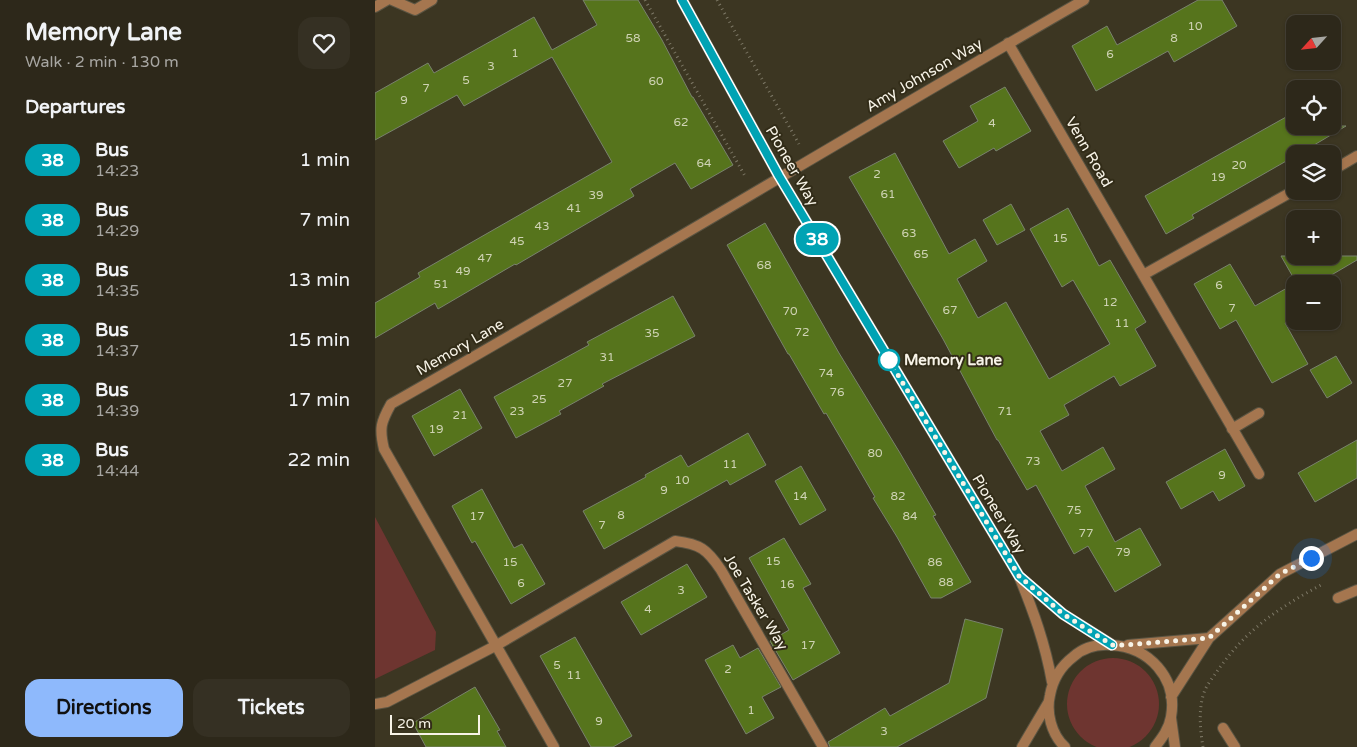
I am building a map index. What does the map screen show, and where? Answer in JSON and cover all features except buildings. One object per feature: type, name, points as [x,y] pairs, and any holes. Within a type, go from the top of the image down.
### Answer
[{"type":"street","points":[[375,7],[387,0]]},
{"type":"street","points":[[392,0],[415,10],[432,0]]},
{"type":"street","name":"Pioneer Way","points":[[682,0],[779,176],[1019,576],[1046,649],[1052,682]]},
{"type":"street","name":"Amy Johnson Way","points":[[779,176],[1084,0]]},
{"type":"street","name":"Venn Road","points":[[1008,43],[1259,474]]},
{"type":"street","points":[[1341,165],[1357,156]]},
{"type":"street","name":"Memory Lane","points":[[554,747],[384,449],[380,433],[385,414],[391,404],[577,298],[779,176]]},
{"type":"street","points":[[1143,275],[1286,195]]},
{"type":"street","points":[[1232,429],[1259,413]]},
{"type":"street","points":[[1171,697],[1209,638],[1280,574],[1357,534]]},
{"type":"street","name":"Joe Tasker Way","points":[[497,645],[675,540],[692,543],[709,553],[721,570],[823,747]]},
{"type":"street","name":"Pioneer Way","points":[[1019,576],[1063,614],[1112,645]]},
{"type":"street","points":[[1338,598],[1357,590]]},
{"type":"street","points":[[1065,747],[1060,742],[1051,724],[1048,703],[1052,682],[1064,664],[1080,651],[1100,644],[1125,645],[1209,638]]},
{"type":"street","points":[[375,704],[387,702],[497,645]]},
{"type":"street","points":[[1125,645],[1139,650],[1154,662],[1165,678],[1171,697],[1171,717],[1175,747]]},
{"type":"street","points":[[1022,747],[1048,703]]},
{"type":"street","points":[[1155,747],[1164,735],[1171,717]]},
{"type":"street","points":[[1223,728],[1235,747]]},
{"type":"path","points":[[645,0],[754,192]]},
{"type":"path","points":[[717,0],[808,160]]},
{"type":"path","points":[[1203,747],[1199,722],[1205,690],[1227,658],[1255,626],[1290,602],[1323,584]]},
{"type":"shaded area","points":[[375,517],[436,632],[435,650],[375,679]]},
{"type":"shaded area","points":[[1104,659],[1122,659],[1138,666],[1151,679],[1158,695],[1158,713],[1151,729],[1138,742],[1125,748],[1101,748],[1088,742],[1075,729],[1068,713],[1068,695],[1075,679],[1088,666]]},
{"type":"bus line","name":"38","points":[[682,0],[779,176],[1019,576],[1063,614],[1112,645]]},
{"type":"place","name":"Memory Lane","points":[[889,360]]},
{"type":"route","points":[[889,360],[1019,576],[1063,614],[1112,645],[1209,638],[1280,574],[1311,558]]}]
